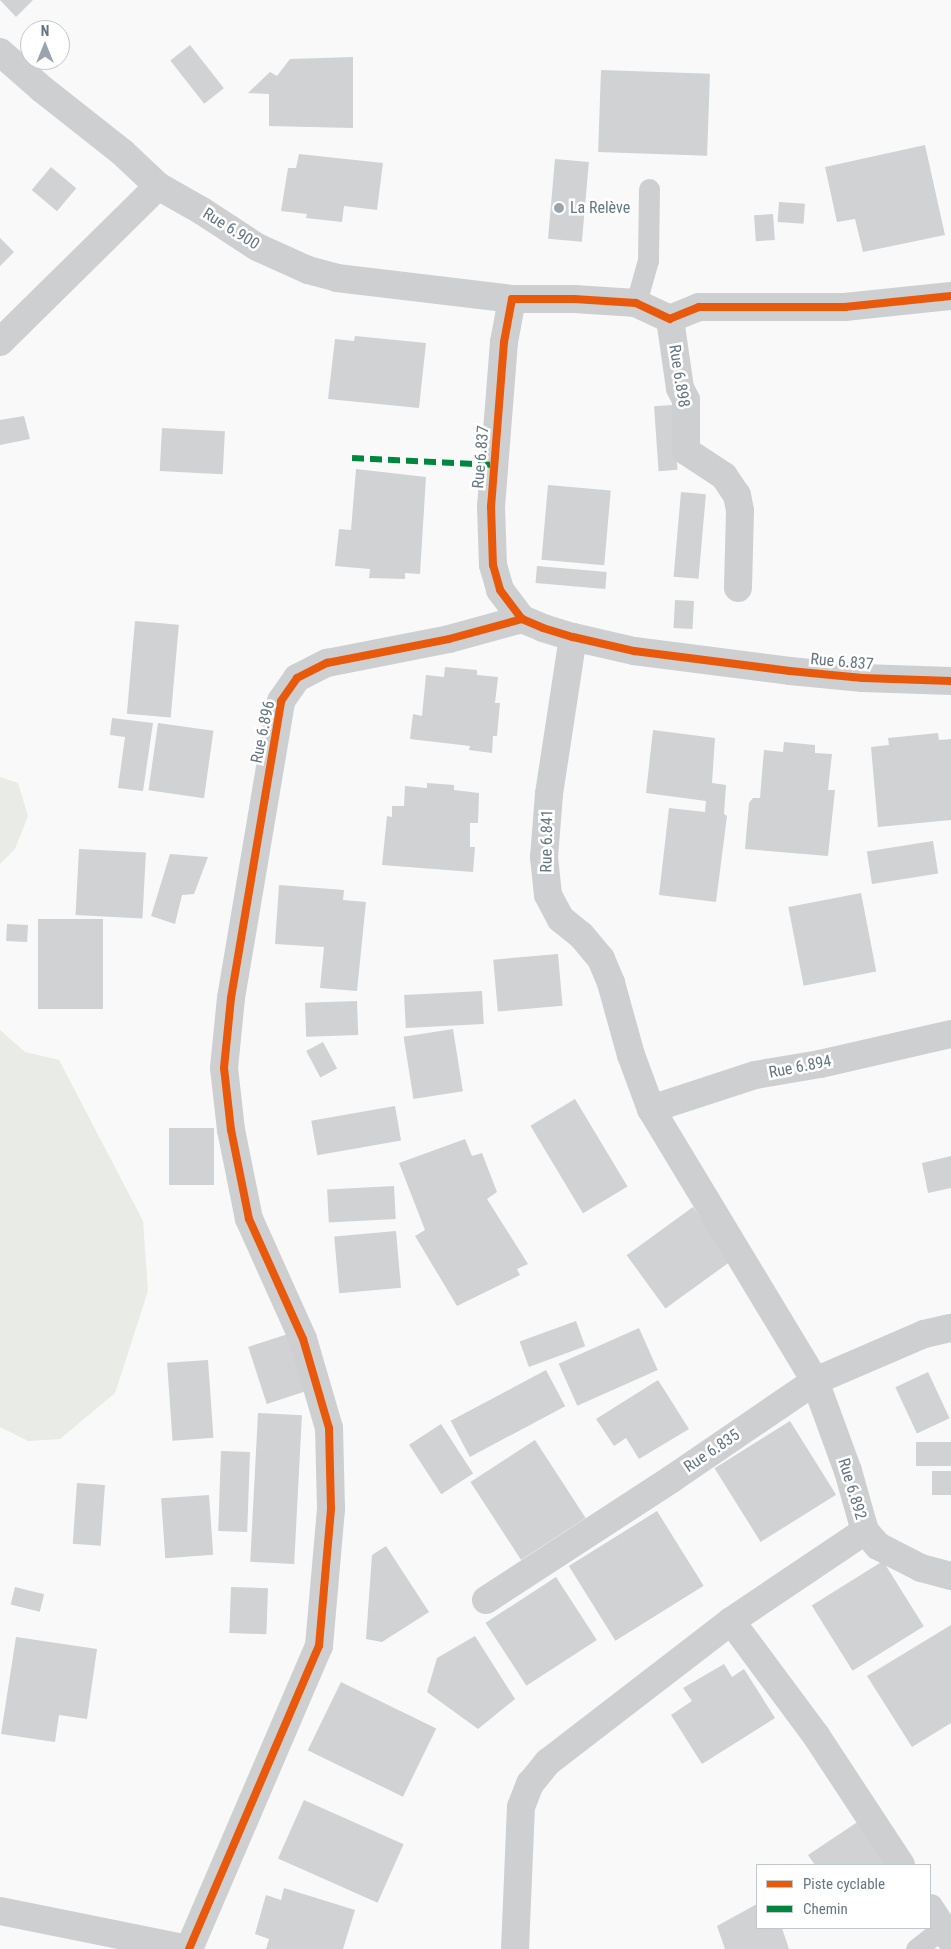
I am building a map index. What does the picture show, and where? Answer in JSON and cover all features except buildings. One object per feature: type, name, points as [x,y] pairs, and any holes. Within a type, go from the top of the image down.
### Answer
[{"type":"street","name":"Rue 6.900","points":[[0,52],[42,89],[124,154],[158,186],[202,211],[257,247],[308,270],[364,283],[422,287],[512,300]]},
{"type":"street","points":[[0,342],[158,186]]},
{"type":"street","points":[[512,300],[574,299],[636,303],[670,319],[699,307],[845,307],[951,296]]},
{"type":"street","name":"Rue 6.837","points":[[512,300],[504,342],[495,442],[491,506],[492,539],[493,565],[500,590],[522,619],[573,637],[634,651],[790,671],[863,678],[951,681]]},
{"type":"street","name":"Rue 6.898","points":[[670,319],[680,388],[686,400],[686,451],[724,476],[737,494],[740,511],[738,588]]},
{"type":"street","name":"Rue 6.896","points":[[189,1949],[319,1646],[331,1509],[329,1428],[302,1339],[249,1219],[231,1130],[224,1068],[231,998],[281,701],[297,678],[327,663],[449,639],[522,619]]},
{"type":"street","name":"Rue 6.841","points":[[573,637],[549,794],[544,857],[548,895],[562,919],[581,935],[601,959],[611,983],[631,1056],[651,1109],[815,1381]]},
{"type":"street","name":"Rue 6.894","points":[[651,1109],[756,1075],[820,1064],[951,1034]]},
{"type":"street","name":"Rue 6.835","points":[[486,1600],[673,1478],[815,1381],[924,1334],[951,1328]]},
{"type":"street","name":"Rue 6.892","points":[[815,1381],[848,1471],[865,1531],[878,1546],[921,1568],[951,1576]]},
{"type":"street","points":[[515,1949],[521,1807],[530,1784],[548,1762],[731,1621],[865,1531]]},
{"type":"street","points":[[731,1621],[817,1737],[900,1864]]},
{"type":"street","points":[[0,1912],[189,1949]]},
{"type":"lane","points":[[636,303],[648,260],[649,189]]},
{"type":"lane","points":[[916,1949],[941,1925]]},
{"type":"shaded area","points":[[0,777],[18,783],[28,816],[15,849],[0,864]]},
{"type":"shaded area","points":[[0,1030],[25,1052],[59,1060],[143,1221],[148,1291],[115,1393],[60,1439],[28,1441],[0,1427]]},
{"type":"marked path","points":[[352,458],[495,465]]},
{"type":"cycle path","points":[[951,296],[845,307],[699,307],[670,319],[636,303],[574,299],[512,299],[504,342],[491,506],[493,565],[500,590],[522,619],[543,628],[634,651],[790,671],[863,678],[951,681]]},
{"type":"cycle path","points":[[189,1949],[319,1646],[331,1509],[329,1428],[303,1339],[249,1219],[231,1130],[224,1068],[231,998],[281,701],[297,678],[327,663],[449,639],[522,619]]},
{"type":"place","name":"La Relève","points":[[559,208]]}]
